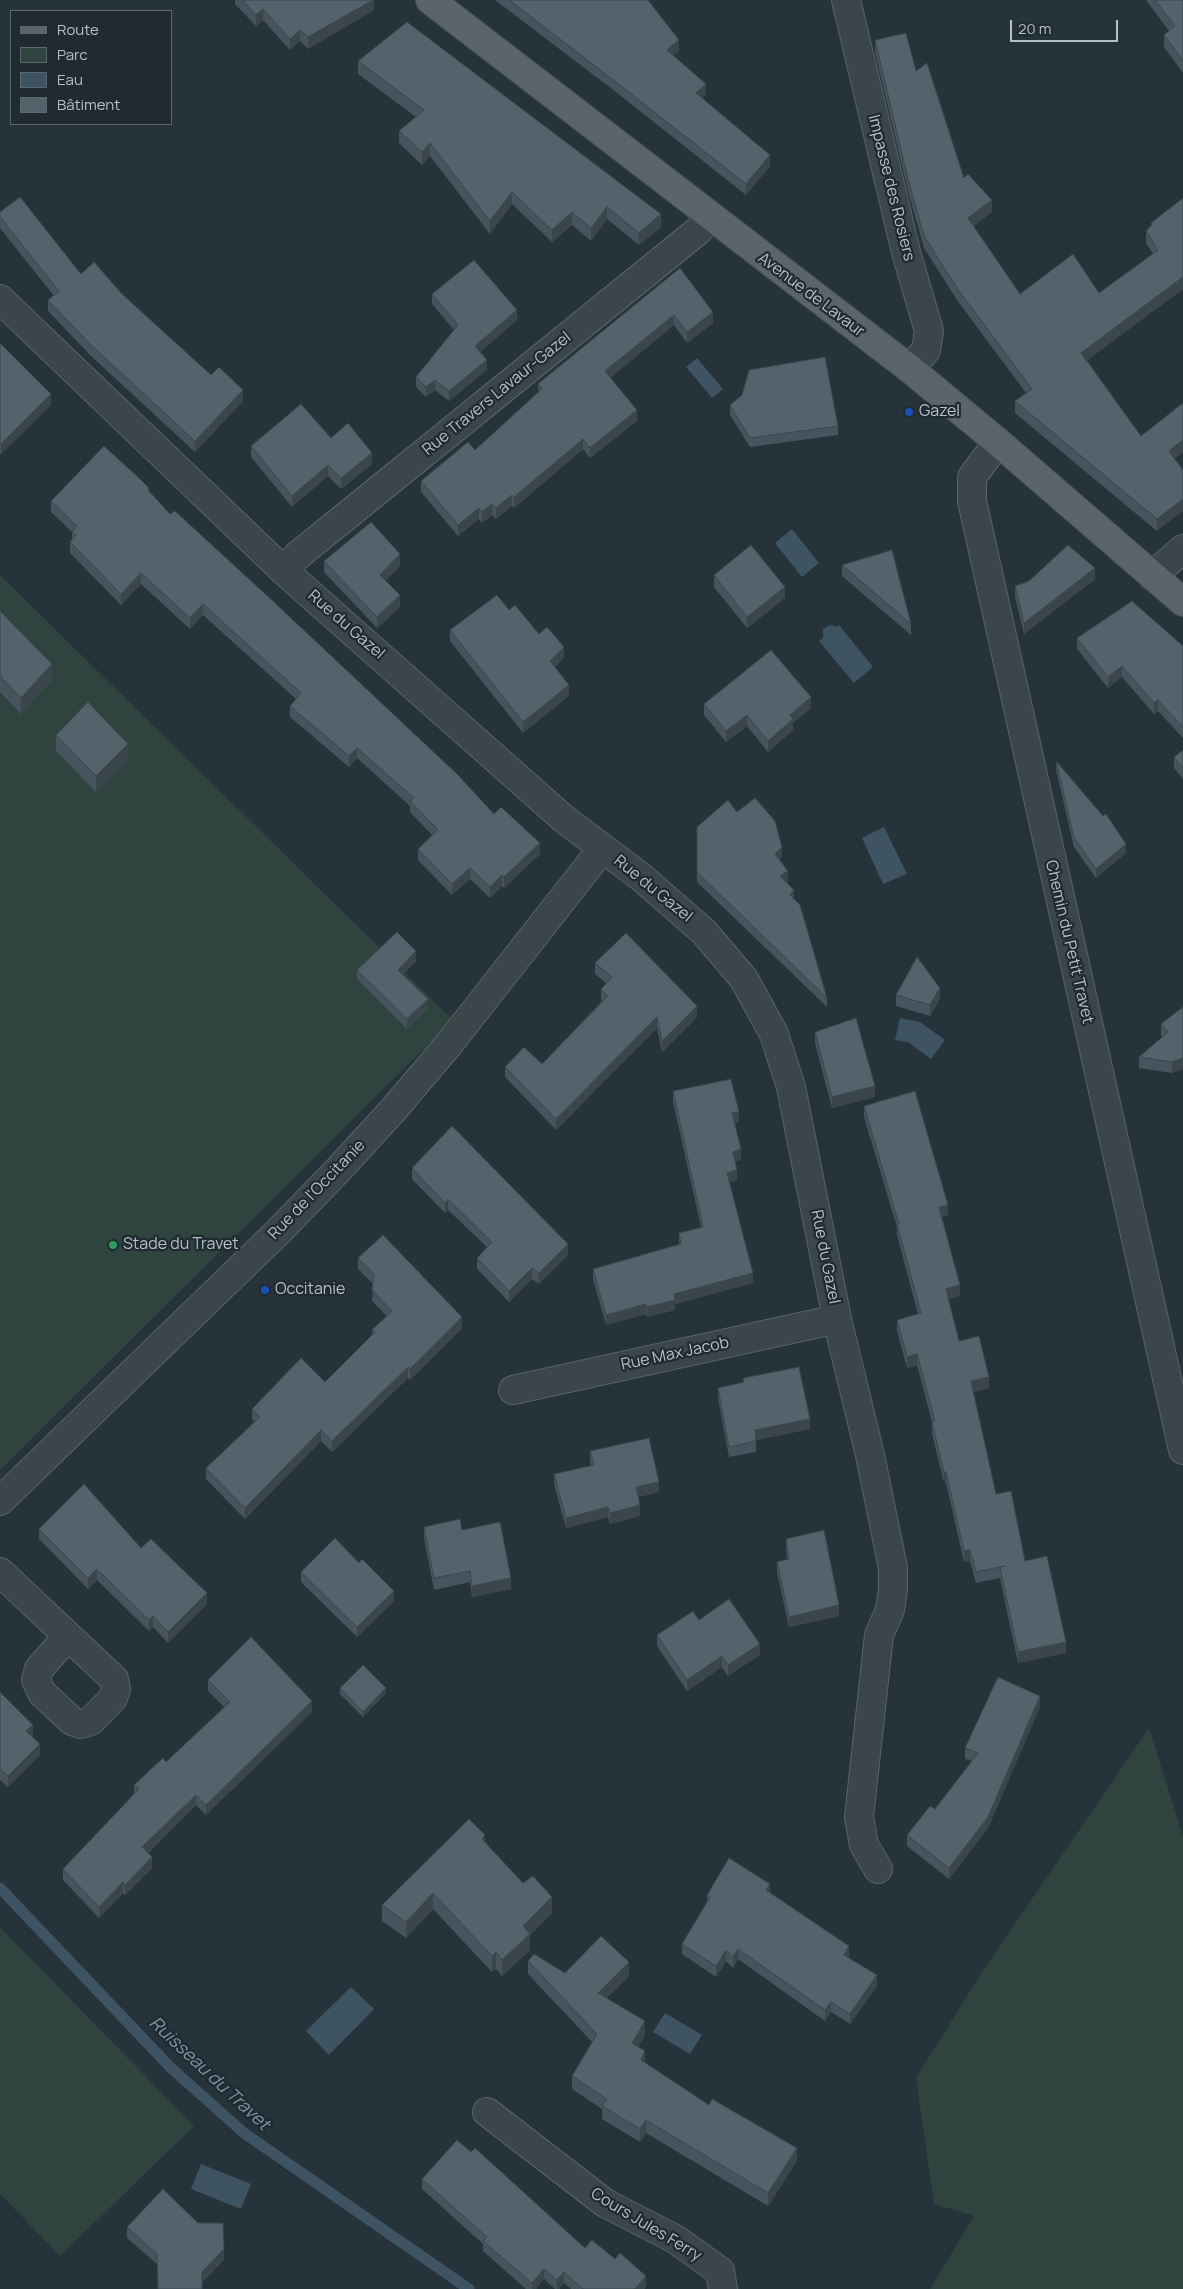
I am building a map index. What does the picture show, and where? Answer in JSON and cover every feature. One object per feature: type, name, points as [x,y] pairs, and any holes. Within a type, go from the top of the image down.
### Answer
[{"type":"main road","name":"Avenue de Lavaur","points":[[430,0],[910,369],[998,442],[1183,602]]},
{"type":"street","name":"Impasse des Rosiers","points":[[846,0],[906,252],[929,330],[926,350],[910,369]]},
{"type":"street","name":"Rue Travers Lavaur-Gazel","points":[[284,571],[297,556],[699,230],[709,216]]},
{"type":"street","name":"Rue du Gazel","points":[[0,299],[284,571],[564,819],[641,877],[704,932],[744,980],[774,1034],[791,1087],[837,1319],[870,1455],[893,1568],[891,1603],[879,1635],[859,1817],[864,1845],[878,1869]]},
{"type":"street","name":"Chemin du Petit Travet","points":[[998,442],[972,477],[972,501],[1183,1450]]},
{"type":"street","points":[[1152,576],[1183,548]]},
{"type":"street","name":"Rue de l'Occitanie","points":[[0,1501],[279,1230],[357,1149],[449,1044],[602,849]]},
{"type":"street","name":"Rue Max Jacob","points":[[513,1390],[837,1319]]},
{"type":"street","points":[[0,1572],[68,1636]]},
{"type":"street","name":"Cours Jules Ferry","points":[[487,2112],[605,2203],[675,2239],[720,2271],[723,2289]]},
{"type":"green space","name":"Stade du Travet","points":[[0,575],[453,1020],[0,1470]]},
{"type":"green space","points":[[1149,1728],[1183,1836],[1183,2289],[930,2289],[974,2216],[934,2204],[916,2078],[984,1969]]},
{"type":"green space","points":[[0,1927],[194,2126],[60,2256],[0,2194]]},
{"type":"water","points":[[697,358],[723,389],[712,398],[686,367]]},
{"type":"water","points":[[792,529],[819,563],[802,577],[775,543]]},
{"type":"water","points":[[830,625],[836,627],[839,625],[873,667],[854,683],[819,641],[823,638],[823,629]]},
{"type":"water","points":[[884,827],[907,874],[883,884],[862,838]]},
{"type":"water","points":[[900,1018],[920,1022],[945,1040],[931,1059],[908,1042],[895,1040]]},
{"type":"water","points":[[351,1987],[374,2009],[329,2055],[306,2031]]},
{"type":"water","points":[[665,2013],[702,2035],[690,2054],[653,2032]]},
{"type":"water","points":[[201,2164],[251,2184],[241,2209],[191,2189]]},
{"type":"building","points":[[242,0],[373,0],[308,37],[300,30],[290,39],[263,9],[256,15]]},
{"type":"building","points":[[509,0],[648,0],[679,40],[667,50],[706,84],[696,93],[770,155],[746,184]]},
{"type":"building","points":[[1155,0],[1183,0],[1183,61],[1164,35],[1175,26]]},
{"type":"building","points":[[407,22],[661,214],[639,233],[607,207],[591,228],[572,212],[552,230],[512,192],[490,221],[430,143],[422,152],[399,131],[424,110],[358,61]]},
{"type":"building","points":[[906,33],[916,71],[927,63],[964,178],[968,174],[992,200],[968,218],[1020,294],[1073,254],[1099,293],[1158,250],[1146,231],[1152,225],[1151,223],[1183,198],[1183,277],[1081,353],[1141,436],[1183,403],[1183,440],[1169,451],[1183,470],[1183,499],[1157,519],[1015,401],[1032,389],[957,288],[924,236],[908,179],[875,40]]},
{"type":"building","points":[[20,197],[81,274],[94,262],[122,294],[211,375],[219,367],[243,390],[195,441],[91,345],[48,300],[59,291],[0,217],[0,212]]},
{"type":"building","points":[[474,260],[517,310],[475,346],[487,360],[449,391],[435,380],[426,387],[416,377],[458,325],[432,294]]},
{"type":"building","points":[[680,268],[713,312],[687,332],[674,315],[605,371],[637,410],[590,448],[583,439],[514,497],[512,495],[496,508],[492,504],[482,512],[479,508],[458,525],[421,481],[468,442],[475,450],[542,389],[538,384]]},
{"type":"building","points":[[0,343],[51,394],[1,444],[0,442]]},
{"type":"building","points":[[825,357],[838,426],[750,438],[730,405],[742,395],[749,370]]},
{"type":"building","points":[[301,404],[331,438],[348,423],[372,453],[341,478],[328,465],[292,496],[251,446]]},
{"type":"building","points":[[104,446],[149,488],[148,490],[170,514],[175,511],[275,603],[457,774],[494,814],[501,807],[540,843],[504,877],[502,875],[490,887],[470,868],[452,884],[418,849],[438,830],[410,801],[414,798],[357,748],[349,756],[290,706],[301,693],[203,604],[190,618],[141,573],[121,594],[70,542],[76,535],[72,532],[77,526],[51,501]]},
{"type":"building","points":[[371,522],[400,554],[380,575],[400,595],[377,617],[324,561]]},
{"type":"building","points":[[751,545],[785,587],[747,617],[714,575]]},
{"type":"building","points":[[1068,545],[1095,568],[1024,623],[1015,586],[1029,581]]},
{"type":"building","points":[[892,550],[911,624],[842,565]]},
{"type":"building","points":[[497,595],[509,610],[515,605],[539,634],[547,627],[564,647],[550,661],[569,685],[523,722],[450,630]]},
{"type":"building","points":[[1132,601],[1183,646],[1183,727],[1158,700],[1154,703],[1122,666],[1108,677],[1077,638]]},
{"type":"building","points":[[0,611],[52,664],[21,698],[0,676]]},
{"type":"building","points":[[771,650],[811,697],[790,715],[793,719],[768,741],[747,715],[726,731],[704,704]]},
{"type":"building","points":[[88,702],[128,744],[96,776],[56,735]]},
{"type":"building","points":[[1183,750],[1183,768],[1174,757]]},
{"type":"building","points":[[1056,761],[1103,816],[1106,814],[1126,844],[1096,869],[1074,838]]},
{"type":"building","points":[[755,798],[775,821],[782,847],[775,854],[788,871],[780,876],[794,890],[790,895],[800,905],[827,998],[697,872],[697,827],[728,800],[737,812]]},
{"type":"building","points":[[397,932],[416,951],[398,970],[428,999],[407,1019],[357,970]]},
{"type":"building","points":[[626,933],[697,1006],[662,1041],[657,1017],[556,1119],[505,1067],[524,1047],[542,1064],[608,996],[601,989],[612,977],[595,963]]},
{"type":"building","points":[[917,957],[940,988],[930,1005],[896,995]]},
{"type":"building","points":[[1183,1007],[1183,1058],[1172,1062],[1139,1057],[1168,1032],[1161,1024]]},
{"type":"building","points":[[856,1018],[875,1086],[832,1097],[815,1032]]},
{"type":"building","points":[[731,1079],[739,1112],[732,1113],[741,1149],[733,1152],[737,1170],[727,1173],[753,1273],[674,1294],[675,1300],[647,1307],[646,1304],[606,1315],[593,1269],[681,1244],[679,1233],[703,1227],[673,1091]]},
{"type":"building","points":[[915,1091],[948,1205],[939,1207],[960,1285],[946,1289],[959,1341],[979,1336],[989,1377],[971,1381],[996,1494],[1011,1491],[1025,1561],[1047,1556],[1066,1642],[1018,1652],[1000,1567],[976,1572],[970,1550],[964,1551],[946,1472],[944,1472],[932,1422],[935,1421],[917,1354],[907,1357],[897,1320],[921,1313],[897,1224],[899,1224],[864,1106]]},
{"type":"building","points":[[452,1126],[568,1244],[539,1273],[532,1268],[509,1291],[477,1258],[492,1242],[448,1199],[445,1203],[412,1168]]},
{"type":"building","points":[[383,1235],[462,1317],[410,1369],[408,1367],[332,1441],[321,1430],[245,1508],[206,1468],[260,1417],[252,1409],[301,1358],[325,1382],[375,1332],[372,1330],[392,1311],[372,1290],[374,1274],[358,1258]]},
{"type":"building","points":[[799,1367],[810,1419],[755,1430],[756,1441],[729,1447],[718,1388],[744,1382],[743,1378]]},
{"type":"building","points":[[649,1438],[659,1482],[636,1487],[640,1505],[610,1513],[608,1507],[566,1518],[554,1474],[594,1465],[590,1451]]},
{"type":"building","points":[[84,1484],[141,1548],[151,1539],[207,1593],[168,1632],[153,1616],[149,1620],[97,1569],[88,1578],[39,1529]]},
{"type":"building","points":[[460,1519],[462,1530],[500,1522],[511,1578],[472,1586],[470,1571],[434,1578],[424,1527]]},
{"type":"building","points":[[824,1530],[839,1605],[789,1617],[777,1562],[789,1559],[786,1539]]},
{"type":"building","points":[[335,1538],[359,1563],[362,1559],[394,1591],[357,1627],[301,1572]]},
{"type":"building","points":[[729,1599],[760,1644],[728,1665],[722,1656],[687,1680],[657,1635],[693,1611],[699,1620]]},
{"type":"building","points":[[251,1637],[312,1701],[206,1805],[196,1795],[142,1847],[152,1857],[125,1885],[123,1882],[99,1907],[63,1869],[139,1789],[134,1785],[163,1758],[166,1762],[230,1702],[208,1680]]},
{"type":"building","points":[[363,1665],[386,1688],[363,1712],[340,1688]]},
{"type":"building","points":[[998,1677],[1040,1696],[988,1817],[949,1868],[907,1835],[930,1806],[935,1809],[978,1753],[965,1748]]},
{"type":"building","points":[[0,1692],[33,1725],[26,1731],[40,1744],[8,1776],[0,1769]]},
{"type":"building","points":[[469,1819],[485,1835],[482,1839],[523,1883],[533,1876],[552,1897],[523,1926],[530,1934],[502,1960],[496,1952],[492,1956],[433,1893],[406,1922],[382,1905]]},
{"type":"building","points":[[729,1858],[770,1884],[766,1890],[849,1946],[844,1955],[877,1975],[850,2014],[831,2002],[825,2010],[738,1949],[733,1957],[726,1950],[716,1966],[682,1944],[710,1897],[707,1895]]},
{"type":"building","points":[[601,1936],[629,1962],[598,1993],[645,2021],[632,2043],[645,2051],[641,2060],[709,2105],[712,2099],[797,2148],[768,2193],[646,2120],[640,2129],[602,2106],[607,2099],[572,2076],[597,2034],[528,1961],[534,1954],[565,1973]]},
{"type":"building","points":[[457,2140],[471,2152],[475,2148],[585,2248],[592,2240],[615,2259],[620,2253],[646,2276],[635,2289],[583,2289],[564,2272],[557,2280],[544,2269],[532,2283],[483,2241],[487,2237],[422,2179]]},
{"type":"building","points":[[163,2189],[198,2223],[223,2223],[224,2249],[202,2272],[202,2289],[158,2289],[157,2254],[127,2227]]},
{"type":"waterway","name":"Ruisseau du Travet","points":[[0,1888],[171,2068],[244,2133],[469,2289]]},
{"type":"place","name":"Gazel","points":[[909,412]]},
{"type":"place","name":"Stade du Travet","points":[[113,1245]]},
{"type":"place","name":"Occitanie","points":[[265,1290]]}]
